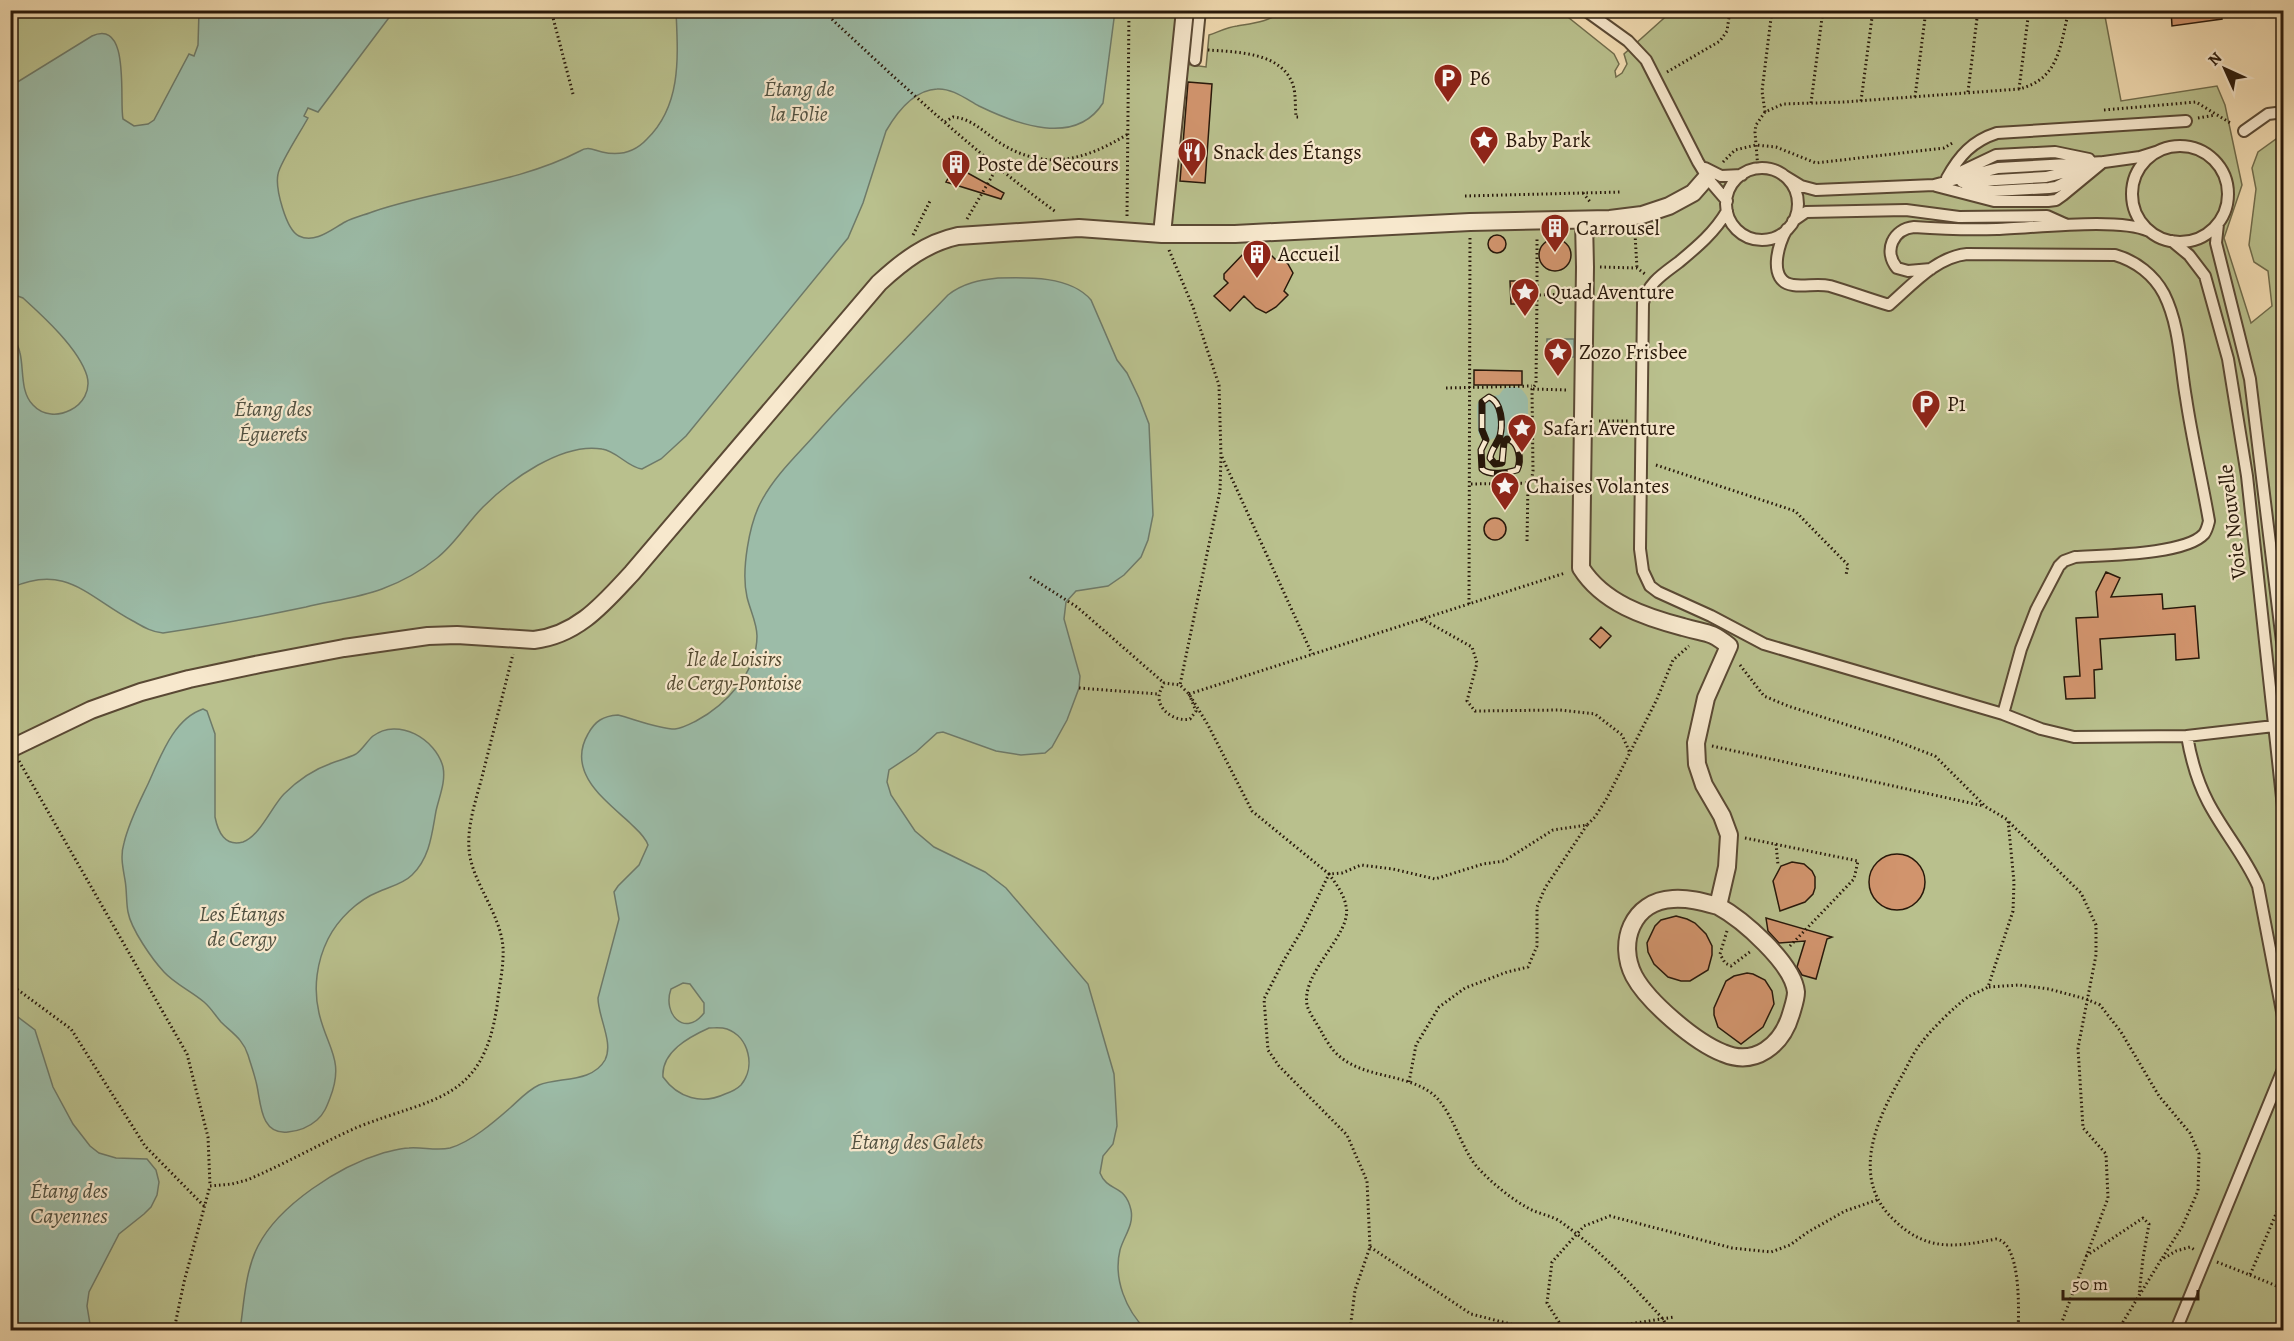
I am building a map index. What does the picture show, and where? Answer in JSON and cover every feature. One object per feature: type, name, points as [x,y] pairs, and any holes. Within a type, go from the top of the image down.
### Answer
[{"type":"street","points":[[1162,234],[1185,10]]},
{"type":"street","points":[[11,748],[91,710],[132,695],[164,685],[250,666],[344,648],[428,636],[546,639],[580,624],[607,600],[866,296],[898,266],[938,240],[958,236],[1079,228],[1162,234],[1235,234],[1634,216],[1657,211],[1686,198],[1707,177]]},
{"type":"street","points":[[1584,220],[1581,568],[1598,588],[1624,606],[1650,617],[1713,633],[1729,646],[1728,653],[1706,698],[1696,743],[1697,764],[1704,785],[1722,816],[1729,835],[1724,910]]},
{"type":"street","points":[[1689,898],[1724,910],[1762,942],[1788,971],[1796,992],[1785,1030],[1767,1051],[1758,1056],[1745,1057],[1733,1057],[1712,1048],[1671,1018],[1650,997],[1635,977],[1626,948],[1629,930],[1645,909],[1664,900],[1689,898]]},
{"type":"lane","points":[[1196,55],[1200,10]]},
{"type":"lane","points":[[1585,10],[1628,41],[1646,60],[1698,162],[1727,206],[1736,229],[1753,238],[1768,239],[1778,236],[1803,214],[1813,212],[1906,210],[1959,217],[2047,216],[2070,226]]},
{"type":"lane","points":[[2244,131],[2268,114],[2283,112]]},
{"type":"lane","points":[[1947,178],[1962,153],[1976,142],[1997,134],[2186,121]]},
{"type":"lane","points":[[1931,269],[1908,271],[1897,268],[1890,251],[1894,238],[1907,228],[1914,227],[1976,230],[2127,226],[2149,231],[2172,241],[2193,240],[2218,224],[2227,203],[2228,188],[2224,174],[2215,161],[2189,146],[2174,146],[2140,157],[2104,162],[1998,168],[1934,185]]},
{"type":"lane","points":[[2149,231],[2136,214],[2132,192],[2138,170],[2147,158],[2158,151]]},
{"type":"lane","points":[[1934,185],[1996,155],[2055,153],[2104,162]]},
{"type":"lane","points":[[1698,162],[1716,175],[1742,175],[1758,169],[1769,169],[1801,186],[1816,190],[1934,185],[1994,191],[2056,187],[2104,162]]},
{"type":"lane","points":[[1742,175],[1734,183],[1727,206],[1712,233],[1657,279],[1643,303],[1641,559],[1646,581],[1658,592],[1772,647],[2074,737],[2187,736],[2274,726]]},
{"type":"lane","points":[[1783,175],[1793,186],[1797,195],[1798,209],[1777,248],[1776,265],[1785,282],[1793,286],[1828,286],[1888,305],[1931,269],[1947,259],[1967,254],[2099,254],[2126,258],[2140,266],[2158,284],[2169,309],[2178,342],[2185,397],[2209,520],[2204,534],[2176,548],[2076,557],[2064,561],[2055,573],[2027,630],[2002,714]]},
{"type":"lane","name":"Voie Nouvelle","points":[[2218,224],[2216,243],[2250,379],[2283,658]]},
{"type":"lane","name":"Voie Nouvelle","points":[[2172,241],[2189,255],[2205,276],[2228,359],[2247,476],[2283,816]]},
{"type":"lane","points":[[2187,736],[2197,778],[2209,803],[2252,871],[2258,886],[2283,1022]]},
{"type":"lane","points":[[2176,1330],[2283,1067]]},
{"type":"path","points":[[550,10],[573,94]]},
{"type":"path","points":[[822,10],[929,110],[1014,181],[1079,228]]},
{"type":"path","points":[[1127,231],[1129,10]]},
{"type":"path","points":[[1656,78],[1719,41],[1727,31],[1730,10]]},
{"type":"path","points":[[1765,112],[1762,91],[1772,10]]},
{"type":"path","points":[[1811,103],[1823,10]]},
{"type":"path","points":[[1861,101],[1873,10]]},
{"type":"path","points":[[1915,97],[1926,10]]},
{"type":"path","points":[[1968,92],[1978,10]]},
{"type":"path","points":[[2019,89],[2029,10]]},
{"type":"path","points":[[1758,169],[1755,132],[1760,118],[1765,112],[1783,104],[1861,101],[2019,89],[2041,81],[2053,67],[2069,10]]},
{"type":"path","points":[[1196,55],[1239,52],[1278,63],[1293,84],[1296,117],[1299,117]]},
{"type":"path","points":[[945,122],[953,117],[968,120],[1010,149],[1050,161],[1085,157],[1128,134]]},
{"type":"path","points":[[958,236],[998,166]]},
{"type":"path","points":[[1465,196],[1622,192]]},
{"type":"path","points":[[920,250],[912,238],[930,201]]},
{"type":"path","points":[[1634,216],[1637,268]]},
{"type":"path","points":[[1527,542],[1528,484],[1531,483],[1533,471],[1532,388],[1536,384],[1538,221]]},
{"type":"path","points":[[1469,604],[1470,222]]},
{"type":"path","points":[[1162,234],[1193,307],[1219,386],[1220,491],[1180,685]]},
{"type":"path","points":[[1537,295],[1585,294]]},
{"type":"path","points":[[1446,388],[1532,388],[1582,391]]},
{"type":"path","points":[[1596,421],[1627,422]]},
{"type":"path","points":[[1221,456],[1312,654]]},
{"type":"path","points":[[1640,465],[1655,465],[1795,511],[1848,565],[1846,575]]},
{"type":"path","points":[[1471,484],[1528,484]]},
{"type":"path","points":[[1189,694],[1581,568]]},
{"type":"path","points":[[1030,578],[1077,607],[1164,683],[1180,685],[1189,694],[1208,725],[1252,811],[1329,874],[1343,894],[1347,909],[1341,928],[1310,978],[1307,1005],[1337,1054],[1358,1069],[1408,1082],[1431,1093],[1452,1121],[1465,1149],[1485,1174],[1508,1195],[1530,1209],[1558,1220],[1605,1257],[1663,1319],[1670,1330]]},
{"type":"path","points":[[1422,619],[1472,647],[1477,663],[1467,701],[1475,711],[1560,710],[1595,714],[1622,735],[1630,753]]},
{"type":"path","points":[[1408,1082],[1416,1045],[1439,1006],[1466,988],[1507,972],[1528,967],[1537,946],[1537,907],[1545,888],[1606,798],[1630,753],[1673,660],[1694,641],[1713,633]]},
{"type":"path","points":[[210,1186],[247,1180],[355,1129],[444,1096],[467,1078],[481,1061],[487,1049],[495,1017],[503,947],[498,926],[471,860],[469,838],[474,809],[517,640]]},
{"type":"path","points":[[1728,653],[1744,669],[1764,696],[1935,756],[1986,807],[2008,820],[2081,893],[2096,925],[2096,955],[2078,1048],[2083,1128],[2106,1155],[2108,1198],[2059,1330]]},
{"type":"path","points":[[1164,683],[1159,694],[1160,705],[1170,716],[1183,721],[1190,719],[1196,711],[1189,694]]},
{"type":"path","points":[[1079,688],[1159,694]]},
{"type":"path","points":[[1696,743],[1986,807]]},
{"type":"path","points":[[11,748],[187,1054],[208,1137],[211,1177],[174,1330]]},
{"type":"path","points":[[1988,987],[2013,911],[2014,882],[2008,820]]},
{"type":"path","points":[[1329,874],[1342,873],[1361,865],[1393,869],[1435,879],[1482,864],[1504,861],[1553,830],[1587,825]]},
{"type":"path","points":[[1729,835],[1858,861],[1854,879],[1778,958]]},
{"type":"path","points":[[1776,844],[1778,865]]},
{"type":"path","points":[[1329,874],[1302,930],[1264,999],[1268,1050],[1279,1066],[1347,1135],[1367,1181],[1371,1247],[1355,1290],[1350,1330]]},
{"type":"path","points":[[1724,910],[1720,954],[1725,963],[1731,966],[1737,963],[1762,942]]},
{"type":"path","points":[[10,984],[71,1029],[145,1146],[205,1207]]},
{"type":"path","points":[[2019,1330],[2017,1278],[2009,1246],[2002,1239],[1961,1246],[1932,1244],[1905,1231],[1887,1214],[1877,1200],[1870,1168],[1875,1129],[1896,1086],[1922,1042],[1966,998],[1988,987],[2019,985],[2049,989],[2100,1005],[2121,1032],[2159,1096],[2190,1133],[2199,1154],[2198,1191],[2182,1227],[2118,1330]]},
{"type":"path","points":[[2250,1275],[2283,1195]]},
{"type":"path","points":[[1564,1330],[1547,1303],[1552,1262],[1584,1226],[1610,1216],[1732,1248],[1771,1252],[1790,1245],[1845,1211],[1877,1200]]},
{"type":"path","points":[[2086,1256],[2143,1218],[2149,1224],[2139,1297]]},
{"type":"path","points":[[1371,1247],[1471,1314],[1534,1330]]},
{"type":"path","points":[[2161,1260],[2176,1251],[2190,1247],[2206,1258],[2283,1289]]},
{"type":"path","points":[[1591,1330],[1674,1317]]},
{"type":"green space","name":"Île de Loisirs de Cergy-Pontoise","points":[[1191,10],[1185,64],[1206,67],[1209,35],[1230,27],[1267,20],[1283,11],[1559,10],[1614,54],[1619,64],[1615,71],[1616,77],[1622,73],[1627,64],[1624,54],[1672,11],[2104,11],[2121,101],[2217,86],[2225,105],[2242,185],[2224,238],[2251,323],[2272,306],[2268,271],[2254,262],[2249,245],[2256,189],[2252,168],[2258,152],[2283,134],[2283,1330],[11,1330],[10,11]]},
{"type":"water","name":"Étang des Éguerets","points":[[199,11],[394,11],[318,112],[308,108],[304,116],[308,118],[278,174],[282,208],[290,226],[299,236],[311,238],[323,235],[348,220],[375,211],[532,171],[586,149],[615,153],[626,152],[637,147],[658,126],[667,111],[672,95],[677,62],[676,11],[1115,11],[1103,103],[1091,116],[1077,125],[1044,128],[1027,125],[994,113],[959,94],[943,89],[921,93],[907,103],[886,131],[863,203],[848,238],[686,436],[661,459],[642,469],[607,450],[587,448],[570,451],[538,465],[507,486],[483,507],[443,552],[411,576],[396,583],[354,597],[163,633],[143,627],[89,593],[62,581],[47,579],[30,581],[11,588],[11,327],[20,353],[26,394],[33,405],[51,414],[61,413],[79,404],[88,387],[83,366],[69,344],[23,298],[11,296],[11,86],[92,36],[104,34],[113,39],[118,50],[121,64],[123,119],[134,126],[148,124],[154,120],[189,54],[194,56],[198,45]]},
{"type":"water","name":"Étang des Galets","points":[[1035,278],[1060,282],[1072,286],[1091,300],[1117,360],[1127,373],[1139,398],[1149,424],[1153,515],[1148,540],[1141,557],[1124,575],[1108,586],[1076,591],[1066,602],[1064,619],[1080,676],[1079,688],[1067,720],[1052,747],[1045,753],[1021,755],[996,751],[943,732],[937,733],[916,752],[889,770],[887,782],[891,795],[915,831],[934,847],[985,872],[1006,888],[1088,984],[1114,1074],[1117,1126],[1113,1144],[1103,1156],[1100,1173],[1107,1183],[1125,1196],[1131,1210],[1130,1226],[1120,1250],[1118,1272],[1127,1304],[1146,1330],[240,1330],[248,1277],[258,1246],[280,1216],[312,1189],[348,1167],[383,1153],[406,1148],[440,1149],[458,1145],[482,1131],[535,1087],[584,1076],[599,1067],[605,1060],[608,1046],[598,998],[619,919],[614,892],[639,865],[648,845],[640,833],[600,795],[585,773],[582,748],[588,734],[600,720],[618,715],[662,727],[681,728],[718,706],[738,686],[752,662],[756,649],[757,631],[747,597],[745,574],[747,547],[753,521],[767,491],[829,419],[948,295],[966,285],[991,279]],"holes":[[[683,983],[690,984],[704,1003],[704,1013],[690,1023],[677,1020],[670,1007],[671,989]],[[709,1028],[727,1029],[741,1039],[748,1053],[746,1078],[738,1088],[716,1097],[691,1098],[669,1084],[663,1077],[664,1068],[671,1053],[678,1046]]]},
{"type":"water","points":[[1547,339],[1574,339],[1574,357],[1547,357]]},
{"type":"water","name":"Les Étangs de Cergy","points":[[203,709],[207,711],[215,734],[215,817],[220,833],[231,842],[243,842],[255,834],[279,799],[300,780],[356,754],[373,736],[383,731],[394,729],[415,734],[433,748],[443,767],[443,784],[423,861],[404,881],[371,895],[356,905],[337,924],[324,947],[317,975],[316,994],[322,1025],[333,1054],[336,1074],[328,1104],[322,1115],[311,1125],[296,1131],[279,1132],[267,1124],[261,1110],[253,1070],[243,1045],[204,1002],[164,972],[143,944],[133,927],[128,912],[122,857],[134,813],[169,740],[183,721]]},
{"type":"water","name":"Étang des Cayennes","points":[[10,1011],[35,1030],[53,1087],[73,1124],[90,1146],[99,1153],[116,1158],[147,1159],[156,1170],[159,1182],[157,1195],[151,1207],[119,1234],[89,1292],[87,1306],[91,1330],[11,1330]]},
{"type":"building","points":[[2171,10],[2221,10],[2222,19],[2172,26]]},
{"type":"building","points":[[1188,82],[1212,84],[1205,183],[1180,181]]},
{"type":"building","points":[[955,166],[1004,193],[1001,199],[946,182]]},
{"type":"building","points":[[1497,235],[1503,238],[1506,244],[1503,250],[1497,253],[1491,250],[1488,244],[1491,238]]},
{"type":"building","name":"Carrousel","points":[[1555,239],[1566,244],[1571,255],[1566,266],[1555,271],[1544,266],[1539,255],[1544,244]]},
{"type":"building","name":"Accueil","points":[[1256,246],[1267,251],[1277,261],[1281,257],[1288,264],[1293,273],[1284,291],[1288,295],[1266,313],[1256,308],[1244,296],[1230,311],[1214,296],[1228,283],[1224,279],[1224,274],[1246,251]]},
{"type":"building","points":[[1510,281],[1529,281],[1529,304],[1511,304]]},
{"type":"building","points":[[1474,370],[1522,371],[1522,385],[1474,385]]},
{"type":"building","points":[[1491,518],[1499,518],[1506,525],[1506,533],[1499,540],[1491,540],[1484,533],[1484,525]]},
{"type":"building","points":[[2106,572],[2120,578],[2111,597],[2162,594],[2163,609],[2195,606],[2199,658],[2176,660],[2175,634],[2100,639],[2102,669],[2094,670],[2095,698],[2066,699],[2064,677],[2080,676],[2076,618],[2098,617],[2096,592]]},
{"type":"building","points":[[1601,627],[1611,636],[1600,648],[1590,639]]},
{"type":"building","points":[[1897,854],[1912,859],[1920,867],[1925,882],[1920,897],[1912,905],[1897,910],[1882,905],[1874,897],[1869,882],[1874,867],[1882,859]]},
{"type":"building","points":[[1792,862],[1804,864],[1812,871],[1815,877],[1815,888],[1813,894],[1805,902],[1780,911],[1773,881],[1781,866]]},
{"type":"building","points":[[1676,916],[1695,923],[1706,934],[1712,946],[1708,970],[1690,981],[1668,977],[1654,964],[1648,952],[1647,943],[1655,926],[1661,920]]},
{"type":"building","points":[[1766,918],[1832,937],[1827,939],[1816,979],[1802,975],[1797,967],[1805,941],[1779,943],[1768,931]]},
{"type":"building","points":[[1747,973],[1765,980],[1772,991],[1774,1004],[1763,1027],[1741,1044],[1718,1027],[1714,1008],[1726,981],[1734,976]]},
{"type":"waterway","points":[[1510,397],[1515,397],[1518,401],[1518,427],[1508,429],[1504,415],[1492,417],[1492,428],[1488,430],[1487,407],[1505,404],[1510,397]]},
{"type":"railway","points":[[1489,397],[1499,408],[1501,426],[1500,436],[1490,458],[1495,464],[1502,463],[1504,442],[1507,439],[1511,440],[1517,447],[1519,461],[1517,470],[1494,473],[1482,469],[1481,450],[1486,440],[1482,430],[1482,402],[1489,397]]},
{"type":"place","name":"P6","points":[[1448,104]]},
{"type":"place","name":"Baby Park","points":[[1484,166]]},
{"type":"place","name":"Snack des Étangs","points":[[1192,178]]},
{"type":"place","name":"Poste de Secours","points":[[956,190]]},
{"type":"place","name":"Carrousel","points":[[1555,254]]},
{"type":"place","name":"Accueil","points":[[1257,280]]},
{"type":"place","name":"Quad Aventure","points":[[1525,318]]},
{"type":"place","name":"Zozo Frisbee","points":[[1558,378]]},
{"type":"place","name":"P1","points":[[1926,430]]},
{"type":"place","name":"Safari Aventure","points":[[1522,454]]},
{"type":"place","name":"Chaises Volantes","points":[[1505,512]]},
{"type":"water label","name":"Étang de la Folie","points":[[799,102]]}]
